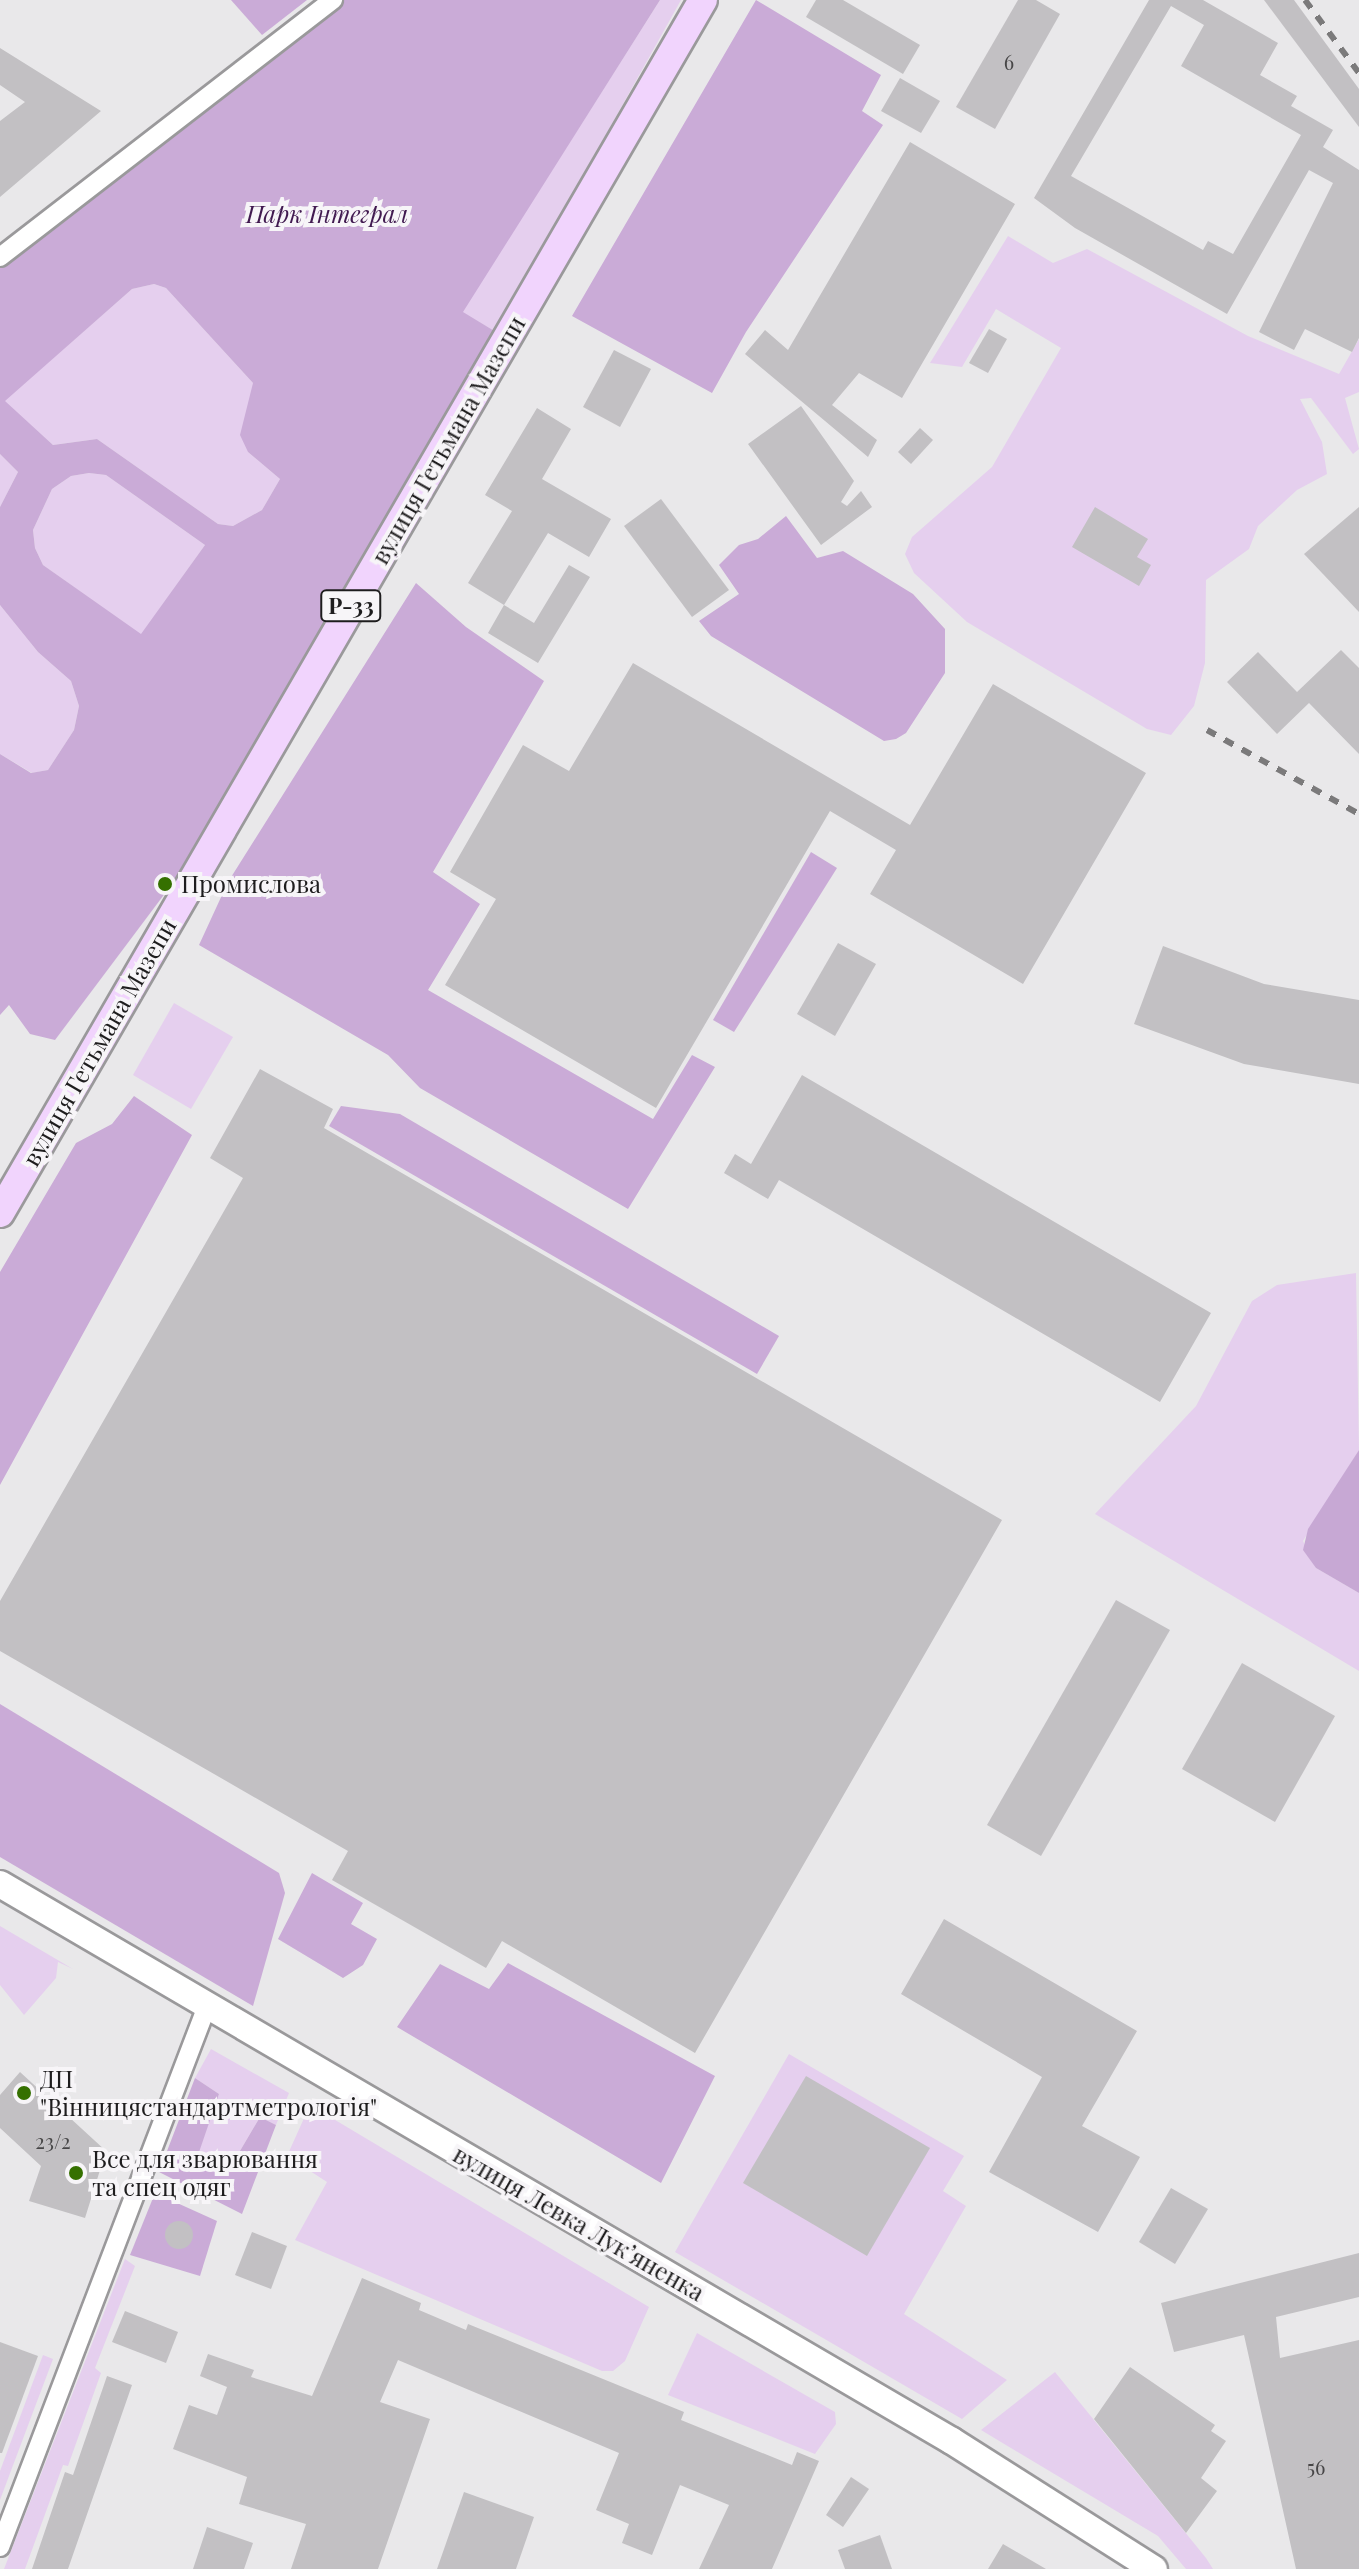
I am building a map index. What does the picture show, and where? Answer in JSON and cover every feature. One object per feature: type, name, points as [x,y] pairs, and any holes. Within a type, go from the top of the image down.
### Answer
[{"type":"main road","name":"вулиця Гетьмана Мазепи","points":[[0,1213],[703,0]]},
{"type":"main road","name":"вулиця Левка Лукʼяненка","points":[[0,1884],[952,2441],[1154,2569]]},
{"type":"street","points":[[0,257],[333,0]]},
{"type":"street","points":[[0,2547],[207,2006]]},
{"type":"shaded area","points":[[660,0],[681,0],[496,332],[462,312]]},
{"type":"shaded area","points":[[1008,236],[1053,263],[1087,249],[1248,336],[1339,374],[1359,339],[1359,392],[1345,398],[1359,449],[1353,454],[1311,398],[1300,399],[1322,442],[1327,474],[1297,490],[1258,526],[1249,549],[1206,580],[1205,663],[1194,706],[1171,735],[1147,729],[967,622],[914,573],[905,554],[912,537],[992,467],[1061,348],[996,309],[962,367],[930,363]]},
{"type":"shaded area","points":[[154,284],[166,288],[253,383],[248,452],[280,479],[262,510],[233,526],[218,524],[97,439],[53,445],[4,401],[132,289]]},
{"type":"shaded area","points":[[0,454],[18,472],[0,507]]},
{"type":"shaded area","points":[[89,473],[106,475],[205,545],[141,635],[43,565],[35,548],[33,530],[52,489],[71,476]]},
{"type":"shaded area","points":[[0,605],[38,652],[71,681],[79,706],[74,730],[48,770],[32,773],[0,754]]},
{"type":"shaded area","points":[[174,1003],[233,1037],[191,1109],[133,1075]]},
{"type":"shaded area","points":[[1356,1273],[1359,1450],[1303,1541],[1316,1568],[1359,1593],[1359,1671],[1095,1514],[1196,1406],[1252,1301],[1277,1285]]},
{"type":"shaded area","points":[[1359,1450],[1359,1593],[1316,1568],[1303,1550],[1308,1529]]},
{"type":"shaded area","points":[[0,1926],[73,1969],[58,1962],[56,1978],[24,2015],[0,1985]]},
{"type":"shaded area","points":[[211,2049],[289,2093],[276,2125],[260,2117],[227,2173],[196,2158],[219,2094],[195,2078]]},
{"type":"shaded area","points":[[789,2054],[964,2156],[943,2191],[966,2206],[904,2314],[1007,2380],[962,2419],[675,2252]]},
{"type":"shaded area","points":[[310,2105],[649,2307],[625,2361],[613,2371],[602,2371],[295,2240],[327,2182],[287,2156]]},
{"type":"shaded area","points":[[125,2259],[135,2266],[95,2368],[101,2373],[68,2466],[63,2465],[25,2569],[4,2569]]},
{"type":"shaded area","points":[[697,2333],[835,2412],[836,2424],[815,2454],[668,2395]]},
{"type":"shaded area","points":[[43,2355],[53,2359],[0,2500],[0,2471]]},
{"type":"shaded area","points":[[1055,2372],[1213,2569],[1186,2569],[1158,2536],[981,2430]]},
{"type":"green space","points":[[231,0],[307,0],[262,35]]},
{"type":"green space","name":"Парк Інтеграл","points":[[335,0],[660,0],[463,312],[496,332],[181,872],[55,1040],[30,1034],[9,1005],[0,1015],[0,754],[31,773],[48,770],[74,730],[79,706],[71,681],[38,652],[0,605],[0,507],[18,472],[0,454],[0,260]],"holes":[[[154,284],[166,288],[253,383],[240,435],[248,452],[280,479],[262,510],[233,526],[218,524],[97,439],[53,445],[5,401],[132,289]],[[89,473],[106,475],[205,545],[141,634],[43,565],[35,548],[33,530],[52,489],[71,476]]]},
{"type":"green space","points":[[756,0],[881,75],[862,111],[883,125],[746,332],[712,393],[572,316]]},
{"type":"green space","points":[[786,516],[817,558],[843,551],[913,594],[945,629],[945,673],[906,733],[896,739],[884,741],[711,636],[699,621],[739,594],[719,565],[739,545],[758,539]]},
{"type":"green space","points":[[416,583],[466,627],[544,681],[433,872],[480,904],[428,990],[653,1119],[692,1055],[715,1067],[628,1209],[420,1088],[388,1055],[199,945],[228,882]]},
{"type":"green space","points":[[811,852],[837,868],[734,1032],[713,1020]]},
{"type":"green space","points":[[134,1096],[192,1135],[0,1485],[0,1272],[76,1143],[112,1124]]},
{"type":"green space","points":[[341,1106],[400,1114],[779,1336],[757,1374],[329,1126]]},
{"type":"green space","points":[[0,1704],[279,1873],[285,1893],[253,2006],[0,1857]]},
{"type":"green space","points":[[312,1873],[363,1903],[351,1924],[377,1939],[363,1965],[343,1978],[278,1939]]},
{"type":"green space","points":[[508,1963],[715,2076],[661,2183],[397,2027],[440,1964],[489,1989]]},
{"type":"green space","points":[[195,2078],[219,2094],[197,2158],[227,2173],[260,2117],[276,2125],[242,2214],[159,2172]]},
{"type":"green space","points":[[155,2193],[217,2221],[200,2276],[130,2255]]},
{"type":"building","points":[[816,0],[843,0],[920,45],[903,74],[806,17]]},
{"type":"building","points":[[1018,0],[1036,0],[1060,14],[995,129],[956,107]]},
{"type":"building","points":[[1149,0],[1203,0],[1278,43],[1260,75],[1297,96],[1291,106],[1333,130],[1323,147],[1359,170],[1359,338],[1352,352],[1305,329],[1294,350],[1259,332],[1333,183],[1309,170],[1227,314],[1075,228],[1034,198]],"holes":[[[1171,6],[1204,25],[1181,66],[1301,135],[1233,254],[1208,241],[1203,250],[1071,176]]]},
{"type":"building","points":[[1264,0],[1294,0],[1359,89],[1359,127]]},
{"type":"building","points":[[0,48],[101,111],[0,197],[0,121],[25,102],[0,85]]},
{"type":"building","points":[[900,78],[940,101],[921,133],[881,111]]},
{"type":"building","points":[[910,142],[1015,204],[902,398],[859,373],[832,405],[877,440],[868,457],[745,354],[765,330],[788,350]]},
{"type":"building","points":[[989,329],[1007,339],[988,373],[969,363]]},
{"type":"building","points":[[614,350],[651,369],[620,427],[583,407]]},
{"type":"building","points":[[801,406],[854,481],[841,502],[847,506],[861,491],[872,507],[821,545],[748,444]]},
{"type":"building","points":[[537,408],[571,429],[542,479],[611,519],[589,557],[548,533],[504,605],[468,583],[512,511],[485,495]]},
{"type":"building","points":[[920,428],[933,440],[911,464],[898,452]]},
{"type":"building","points":[[661,499],[729,590],[692,617],[624,526]]},
{"type":"building","points":[[1095,507],[1148,539],[1137,557],[1151,565],[1139,586],[1072,547]]},
{"type":"building","points":[[1359,507],[1359,612],[1304,554]]},
{"type":"building","points":[[569,565],[590,577],[538,663],[488,633],[504,605],[534,623]]},
{"type":"building","points":[[1341,650],[1359,668],[1359,754],[1309,703],[1277,734],[1227,682],[1258,652],[1297,692]]},
{"type":"building","points":[[633,663],[910,825],[993,684],[1146,773],[1023,984],[870,894],[896,850],[830,811],[656,1108],[445,985],[496,899],[450,872],[523,745],[569,771]]},
{"type":"building","points":[[838,943],[876,964],[835,1036],[797,1014]]},
{"type":"building","points":[[1163,946],[1264,984],[1359,1000],[1359,1084],[1244,1064],[1134,1024]]},
{"type":"building","points":[[260,1069],[333,1109],[324,1128],[1002,1520],[695,2053],[502,1941],[486,1968],[332,1880],[348,1851],[0,1651],[0,1601],[243,1178],[210,1158]]},
{"type":"building","points":[[802,1075],[1211,1313],[1160,1402],[779,1180],[768,1199],[724,1173],[735,1154],[751,1164]]},
{"type":"building","points":[[1116,1600],[1170,1630],[1041,1856],[987,1825]]},
{"type":"building","points":[[1242,1663],[1335,1716],[1275,1822],[1182,1769]]},
{"type":"building","points":[[944,1919],[1137,2031],[1082,2126],[1140,2157],[1098,2232],[989,2172],[1042,2077],[901,1994]]},
{"type":"building","points":[[20,2072],[106,2151],[85,2218],[29,2201],[41,2166],[0,2128],[0,2095]]},
{"type":"building","points":[[806,2076],[930,2148],[867,2256],[743,2183]]},
{"type":"building","points":[[1171,2188],[1208,2209],[1175,2264],[1139,2242]]},
{"type":"building","points":[[179,2221],[189,2225],[193,2235],[189,2245],[179,2249],[169,2245],[165,2235],[169,2225]]},
{"type":"building","points":[[252,2232],[287,2246],[271,2289],[235,2275]]},
{"type":"building","points":[[1359,2253],[1359,2297],[1276,2317],[1280,2358],[1359,2340],[1359,2569],[1296,2569],[1244,2335],[1174,2352],[1161,2303]]},
{"type":"building","points":[[362,2278],[421,2303],[419,2310],[466,2330],[468,2324],[684,2412],[681,2420],[792,2465],[797,2452],[819,2461],[772,2569],[699,2569],[729,2505],[680,2485],[652,2555],[622,2543],[629,2524],[596,2510],[619,2453],[398,2360],[380,2402],[430,2419],[378,2569],[291,2569],[306,2524],[239,2504],[247,2477],[173,2449],[189,2405],[217,2415],[227,2387],[200,2376],[208,2354],[254,2370],[251,2377],[312,2396]]},
{"type":"building","points":[[125,2311],[178,2332],[166,2363],[112,2342]]},
{"type":"building","points":[[0,2342],[38,2356],[2,2453],[0,2453]]},
{"type":"building","points":[[1130,2367],[1215,2425],[1211,2431],[1226,2441],[1201,2478],[1217,2491],[1186,2533],[1094,2419]]},
{"type":"building","points":[[107,2376],[132,2385],[68,2569],[32,2569],[65,2472],[73,2475]]},
{"type":"building","points":[[851,2477],[869,2489],[843,2527],[826,2515]]},
{"type":"building","points":[[464,2492],[534,2517],[516,2569],[437,2569]]},
{"type":"building","points":[[207,2527],[253,2543],[244,2569],[193,2569]]},
{"type":"building","points":[[880,2535],[892,2569],[845,2569],[838,2550]]},
{"type":"building","points":[[1003,2544],[1046,2569],[988,2569]]},
{"type":"railway","points":[[1305,0],[1359,73]]},
{"type":"railway","points":[[1207,730],[1359,814]]},
{"type":"place","name":"Промислова","points":[[165,884]]},
{"type":"place","name":"ДП \"Вінницястандартметрологія\"","points":[[24,2093]]},
{"type":"place","name":"Все для зварювання та спец одяг","points":[[76,2173]]}]
